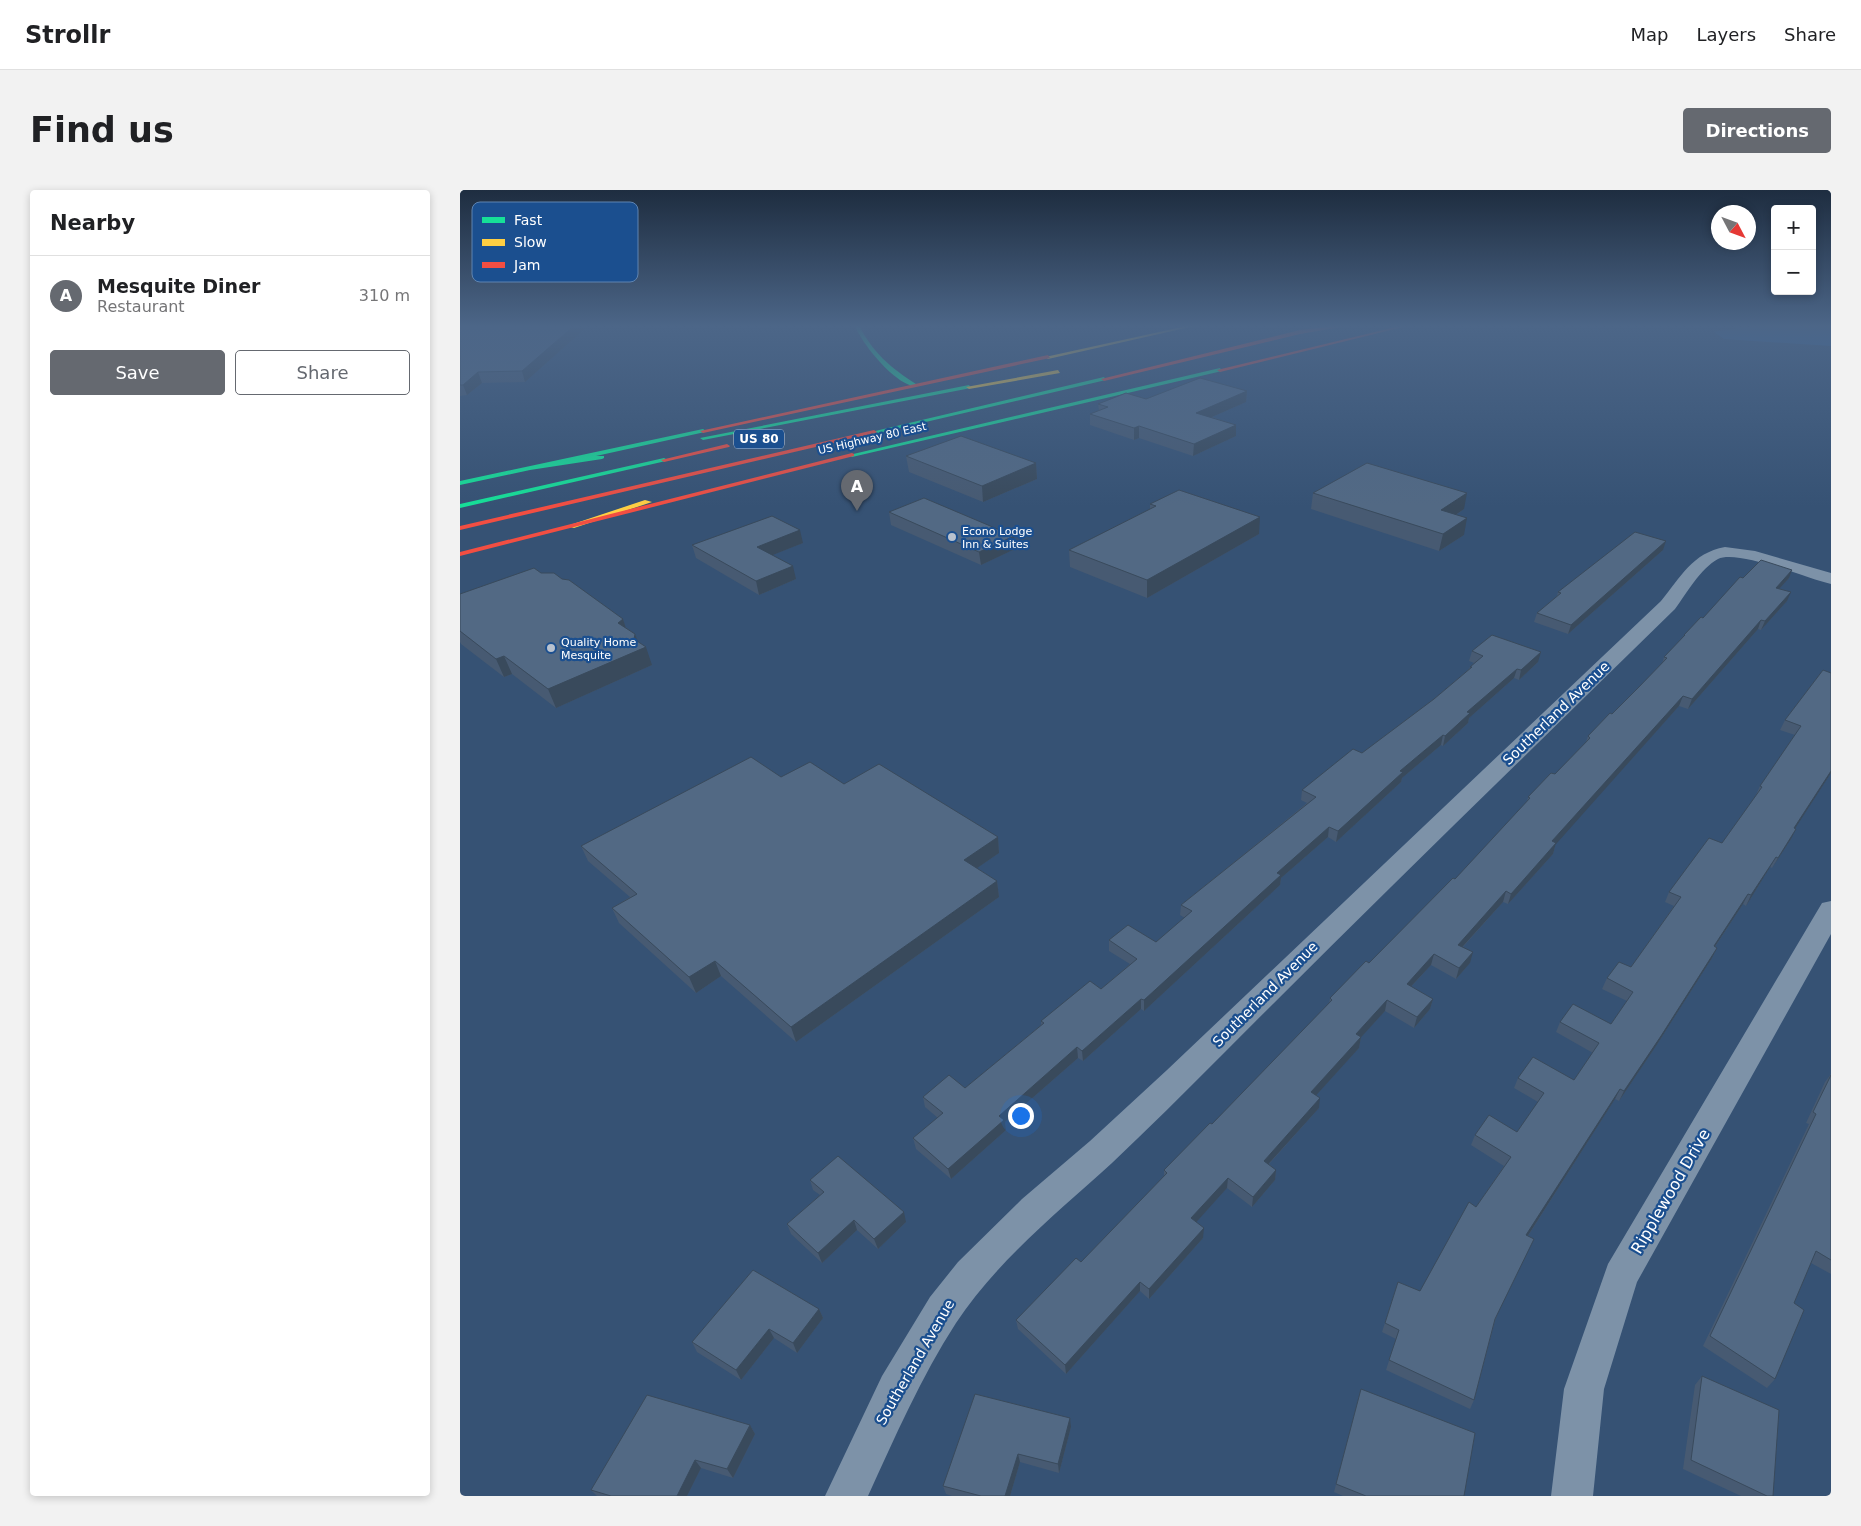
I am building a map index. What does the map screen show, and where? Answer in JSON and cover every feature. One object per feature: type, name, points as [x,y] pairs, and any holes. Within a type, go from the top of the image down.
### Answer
[{"type":"main road","points":[[460,483],[910,386]]},
{"type":"main road","name":"US 80","points":[[530,468],[616,454],[972,386]]},
{"type":"main road","name":"US 80","points":[[753,440],[996,386]]},
{"type":"main road","name":"US 80","points":[[460,528],[1072,386]]},
{"type":"main road","name":"US Highway 80 East","points":[[460,554],[856,454],[1155,386]]},
{"type":"main road","points":[[571,526],[626,508],[901,432],[954,414]]},
{"type":"main road","name":"US 80","points":[[460,506],[734,445]]},
{"type":"street","name":"Southerland Avenue","points":[[846,1496],[896,1390],[943,1310],[970,1274],[1034,1210],[1102,1151],[1178,1080],[1299,960],[1668,605],[1707,559],[1723,552],[1746,554],[1831,579]]},
{"type":"street","name":"Ripplewood Drive","points":[[1572,1496],[1584,1389],[1621,1276],[1831,910]]},
{"type":"building","points":[[1180,386],[1229,386],[1247,391],[1196,413],[1236,425],[1194,444],[1139,426],[1134,428],[1090,414],[1108,407],[1098,404],[1126,393],[1146,399]]},
{"type":"building","points":[[961,436],[1036,463],[982,486],[906,456]]},
{"type":"building","points":[[1367,463],[1467,493],[1441,510],[1467,518],[1443,534],[1313,493]]},
{"type":"building","points":[[1179,490],[1260,517],[1147,580],[1069,550],[1156,506],[1150,504]]},
{"type":"building","points":[[924,498],[1014,536],[979,552],[889,512]]},
{"type":"building","points":[[772,516],[800,530],[757,547],[793,566],[756,581],[692,545]]},
{"type":"building","points":[[1635,532],[1666,541],[1571,625],[1537,613],[1561,593],[1558,592]]},
{"type":"building","points":[[1761,560],[1792,570],[1776,588],[1791,592],[1765,621],[1761,620],[1692,699],[1683,696],[1552,841],[1556,843],[1511,894],[1506,891],[1458,945],[1473,952],[1459,968],[1434,954],[1407,984],[1433,999],[1417,1017],[1387,1000],[1356,1034],[1361,1037],[1311,1092],[1320,1098],[1264,1161],[1276,1170],[1253,1197],[1228,1178],[1191,1218],[1204,1228],[1149,1289],[1140,1282],[1065,1365],[1016,1320],[1076,1258],[1081,1262],[1167,1173],[1164,1170],[1210,1123],[1212,1124],[1332,1000],[1330,998],[1366,961],[1369,963],[1453,878],[1455,879],[1551,773],[1555,774],[1590,738],[1588,736],[1610,713],[1612,714],[1667,658],[1664,657],[1701,617],[1703,618],[1740,577],[1743,578]]},
{"type":"building","name":"Quality Home Mesquite","points":[[534,568],[541,573],[554,573],[562,579],[569,580],[623,619],[618,623],[635,634],[634,639],[646,647],[548,689],[504,656],[496,659],[460,631],[460,594]]},
{"type":"building","points":[[1492,635],[1541,652],[1521,670],[1517,669],[1467,712],[1470,713],[1445,736],[1443,735],[1400,771],[1403,772],[1338,831],[1329,827],[1277,873],[1281,875],[1144,1000],[1141,999],[1082,1051],[1077,1047],[999,1116],[1004,1120],[948,1169],[913,1138],[943,1113],[923,1097],[949,1075],[965,1088],[1044,1023],[1041,1021],[1090,981],[1101,989],[1137,959],[1109,940],[1128,925],[1156,942],[1192,911],[1181,905],[1316,797],[1302,790],[1353,749],[1362,753],[1434,699],[1483,656],[1472,651]]},
{"type":"building","points":[[1823,670],[1831,673],[1831,771],[1794,828],[1796,829],[1778,858],[1776,857],[1751,895],[1748,894],[1714,946],[1717,948],[1661,1036],[1624,1091],[1620,1089],[1526,1235],[1534,1239],[1495,1319],[1474,1400],[1389,1360],[1399,1330],[1385,1323],[1398,1282],[1420,1291],[1469,1202],[1476,1207],[1511,1157],[1475,1135],[1489,1115],[1517,1132],[1544,1093],[1518,1078],[1533,1057],[1574,1080],[1599,1043],[1560,1022],[1573,1004],[1611,1024],[1633,992],[1607,978],[1619,962],[1631,967],[1681,897],[1669,892],[1709,838],[1722,843],[1762,787],[1760,786],[1801,726],[1785,720]]},
{"type":"building","points":[[751,757],[781,777],[810,762],[844,784],[879,764],[998,837],[964,860],[997,881],[791,1027],[715,961],[689,977],[612,908],[637,894],[581,846]]},
{"type":"building","points":[[1831,1075],[1831,1260],[1816,1251],[1794,1303],[1804,1310],[1775,1379],[1710,1336],[1816,1114],[1813,1112]]},
{"type":"building","points":[[838,1156],[904,1212],[874,1239],[854,1220],[818,1253],[787,1224],[824,1192],[810,1180]]},
{"type":"building","points":[[753,1270],[819,1309],[793,1343],[769,1329],[736,1370],[692,1342]]},
{"type":"building","points":[[1702,1376],[1779,1410],[1773,1496],[1767,1496],[1691,1460]]},
{"type":"building","points":[[1361,1389],[1475,1433],[1464,1496],[1366,1496],[1336,1484]]},
{"type":"building","points":[[975,1394],[1070,1418],[1058,1464],[1018,1454],[1005,1496],[981,1496],[943,1486]]},
{"type":"building","points":[[647,1395],[750,1425],[727,1469],[695,1460],[677,1496],[611,1496],[591,1490]]},
{"type":"traffic: fast","points":[[874,432],[1074,386]]},
{"type":"traffic: fast","points":[[852,455],[1151,386]]},
{"type":"traffic: fast","points":[[703,438],[969,387]]},
{"type":"traffic: fast","points":[[460,483],[703,431]]},
{"type":"traffic: fast","points":[[530,468],[602,457]]},
{"type":"traffic: fast","points":[[460,506],[664,460]]},
{"type":"traffic: slow","points":[[969,387],[975,386]]},
{"type":"traffic: slow","points":[[571,526],[648,502]]},
{"type":"traffic: jam","points":[[703,431],[913,386]]},
{"type":"traffic: jam","points":[[460,528],[874,432]]},
{"type":"traffic: jam","points":[[664,460],[727,446]]},
{"type":"traffic: jam","points":[[460,554],[852,455]]},
{"type":"place","name":"Mesquite Diner","points":[[857,511]]},
{"type":"place","name":"Econo Lodge Inn & Suites","points":[[952,537]]},
{"type":"place","name":"Quality Home Mesquite","points":[[551,648]]}]
